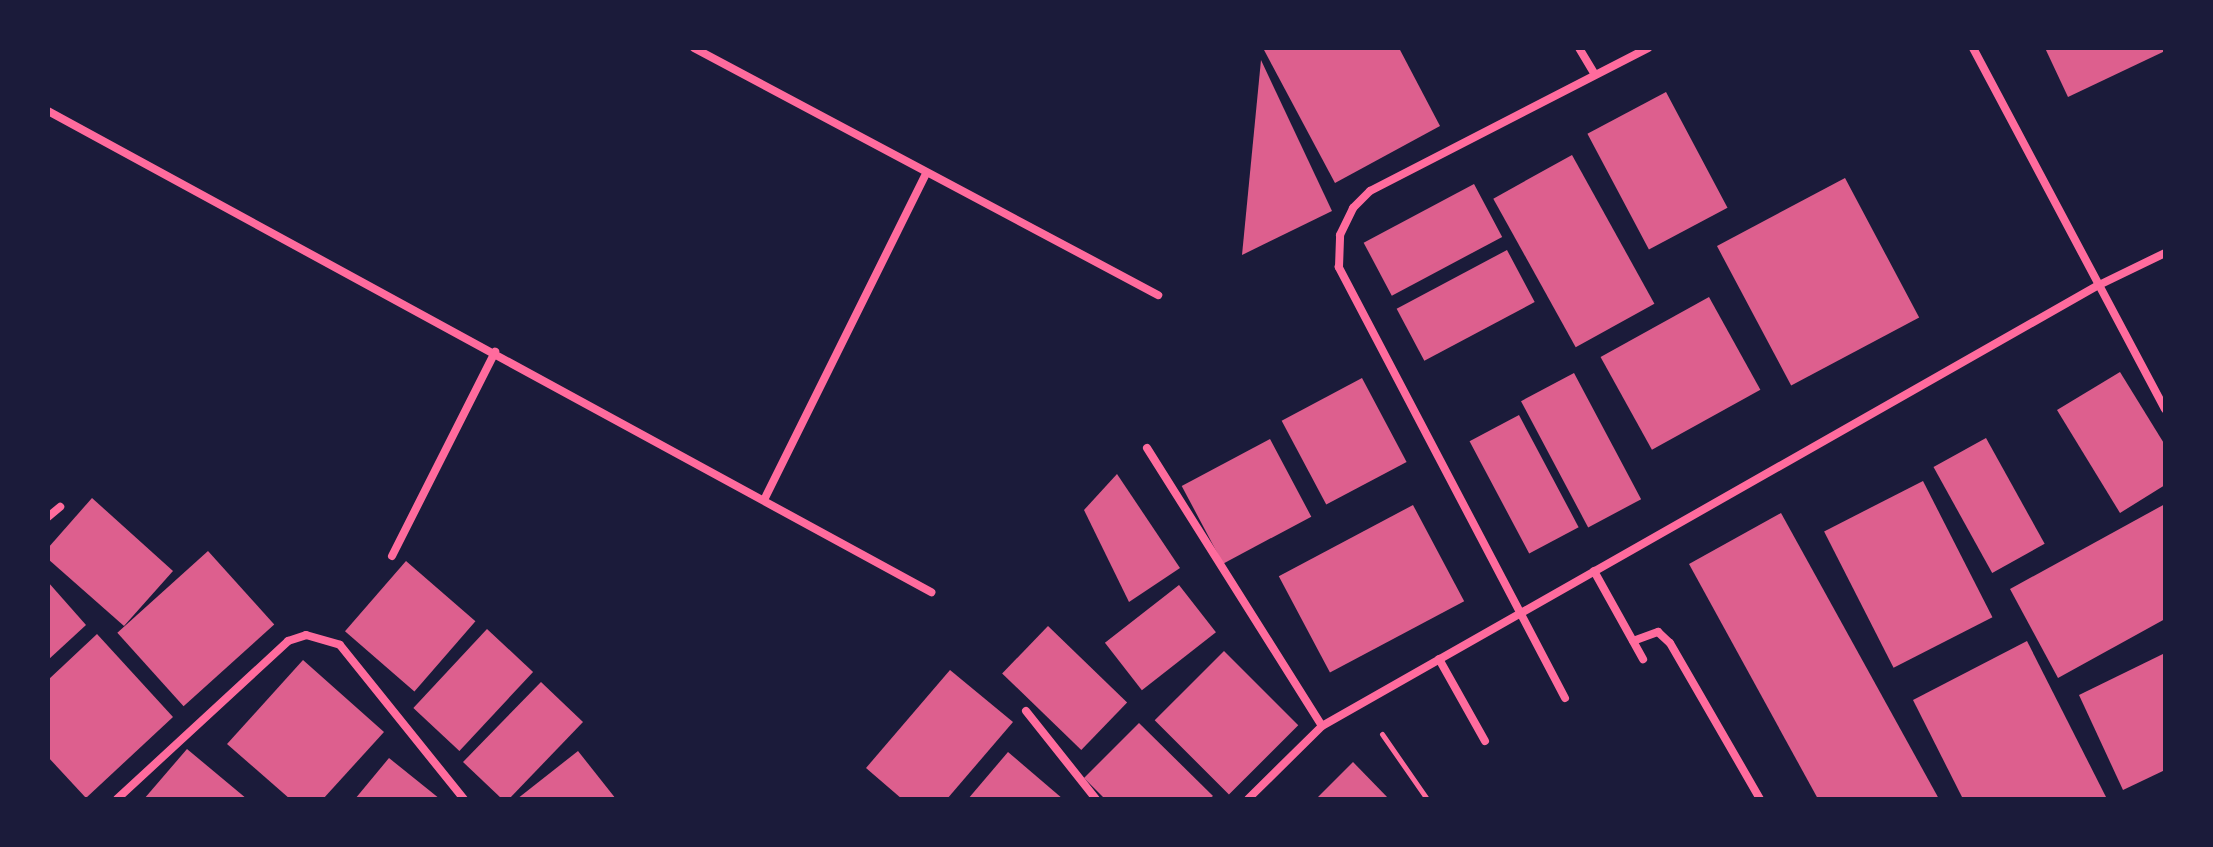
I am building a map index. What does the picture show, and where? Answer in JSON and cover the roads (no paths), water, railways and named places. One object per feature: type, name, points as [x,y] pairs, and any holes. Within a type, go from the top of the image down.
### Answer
[{"type":"street","points":[[694,48],[1158,295]]},
{"type":"street","points":[[1579,48],[1595,75]]},
{"type":"street","points":[[1565,698],[1339,267],[1340,235],[1353,208],[1370,191],[1648,48]]},
{"type":"street","points":[[1973,48],[2165,409]]},
{"type":"street","points":[[48,111],[765,498],[931,592]]},
{"type":"street","points":[[765,498],[926,174]]},
{"type":"street","points":[[1248,799],[1322,726],[2097,286],[2165,253]]},
{"type":"street","points":[[392,556],[495,352]]},
{"type":"street","points":[[1147,448],[1322,726]]},
{"type":"street","points":[[48,517],[60,507]]},
{"type":"street","points":[[1594,571],[1643,659]]},
{"type":"street","points":[[1633,641],[1658,632],[1670,643],[1760,799]]},
{"type":"street","points":[[117,799],[288,641],[306,635],[340,645],[464,799]]},
{"type":"street","points":[[1439,659],[1485,741]]},
{"type":"street","points":[[1026,711],[1096,799]]}]
